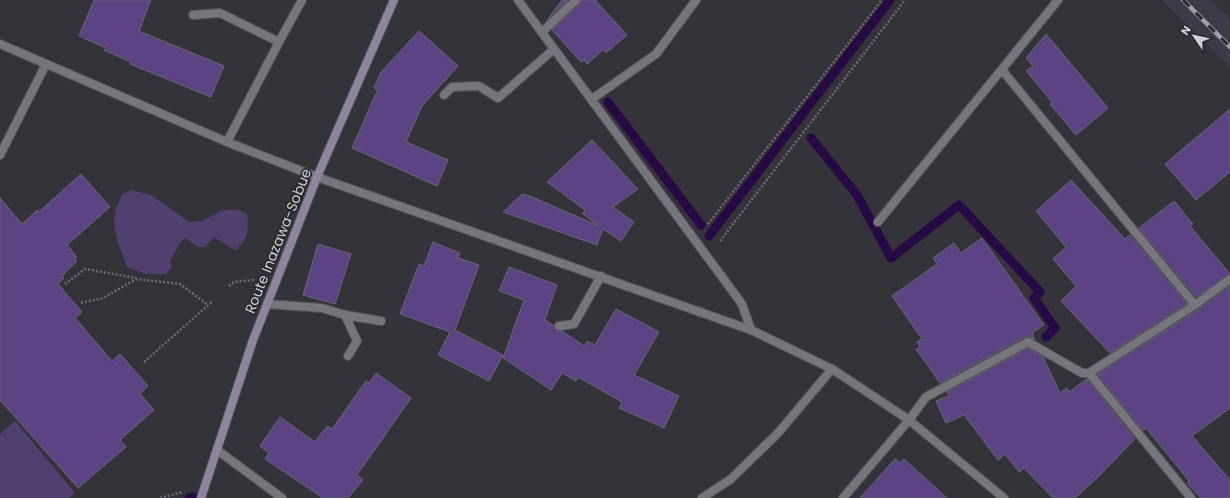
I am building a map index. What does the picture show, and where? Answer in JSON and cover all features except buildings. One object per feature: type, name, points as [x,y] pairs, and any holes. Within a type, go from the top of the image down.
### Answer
[{"type":"main road","name":"Route Inazawa-Sobue","points":[[202,498],[253,340],[317,177],[394,0]]},
{"type":"street","points":[[227,142],[302,0]]},
{"type":"street","points":[[518,0],[742,304],[751,330]]},
{"type":"street","points":[[542,32],[576,0]]},
{"type":"street","points":[[592,99],[656,54],[696,0]]},
{"type":"street","points":[[878,222],[1058,0]]},
{"type":"street","points":[[193,15],[220,13],[279,42]]},
{"type":"street","points":[[0,45],[227,142],[317,177],[751,330],[832,369],[909,420],[1004,498]]},
{"type":"street","points":[[444,95],[452,87],[479,86],[498,98],[554,49]]},
{"type":"street","points":[[0,154],[46,64]]},
{"type":"street","points":[[1002,70],[1195,305]]},
{"type":"street","points":[[559,326],[574,324],[601,276]]},
{"type":"street","points":[[843,498],[909,420],[926,397],[1028,342],[1082,373],[1089,373],[1195,305],[1230,280]]},
{"type":"street","points":[[267,304],[322,308],[345,315],[381,321]]},
{"type":"street","points":[[345,315],[357,341],[348,356]]},
{"type":"street","points":[[702,498],[731,479],[778,434],[832,369]]},
{"type":"street","points":[[1089,373],[1191,498]]},
{"type":"street","points":[[217,450],[282,498]]},
{"type":"path","points":[[695,240],[882,0]]},
{"type":"path","points":[[708,258],[905,0]]},
{"type":"path","points":[[66,284],[85,269],[136,279],[180,284],[208,305]]},
{"type":"path","points":[[81,303],[103,298],[136,279]]},
{"type":"path","points":[[230,286],[234,282],[277,279]]},
{"type":"path","points":[[144,362],[213,301]]},
{"type":"shaded area","points":[[1162,0],[1211,0],[1230,19],[1230,67]]},
{"type":"shaded area","points":[[131,190],[151,195],[189,222],[202,221],[221,211],[236,209],[247,214],[247,234],[243,242],[236,250],[214,238],[205,247],[199,247],[185,238],[180,243],[170,261],[172,267],[166,274],[145,274],[127,267],[117,240],[114,223],[116,208],[122,195]]},
{"type":"shaded area","points":[[15,421],[75,493],[69,498],[0,498],[0,434]]},
{"type":"waterway","points":[[709,236],[890,0]]},
{"type":"waterway","points":[[608,102],[701,225]]},
{"type":"waterway","points":[[811,138],[857,195],[891,258],[959,205],[1040,292],[1034,298],[1055,328],[1046,337]]},
{"type":"waterway","points":[[189,498],[194,497]]},
{"type":"railway","points":[[1183,0],[1230,47]]}]
